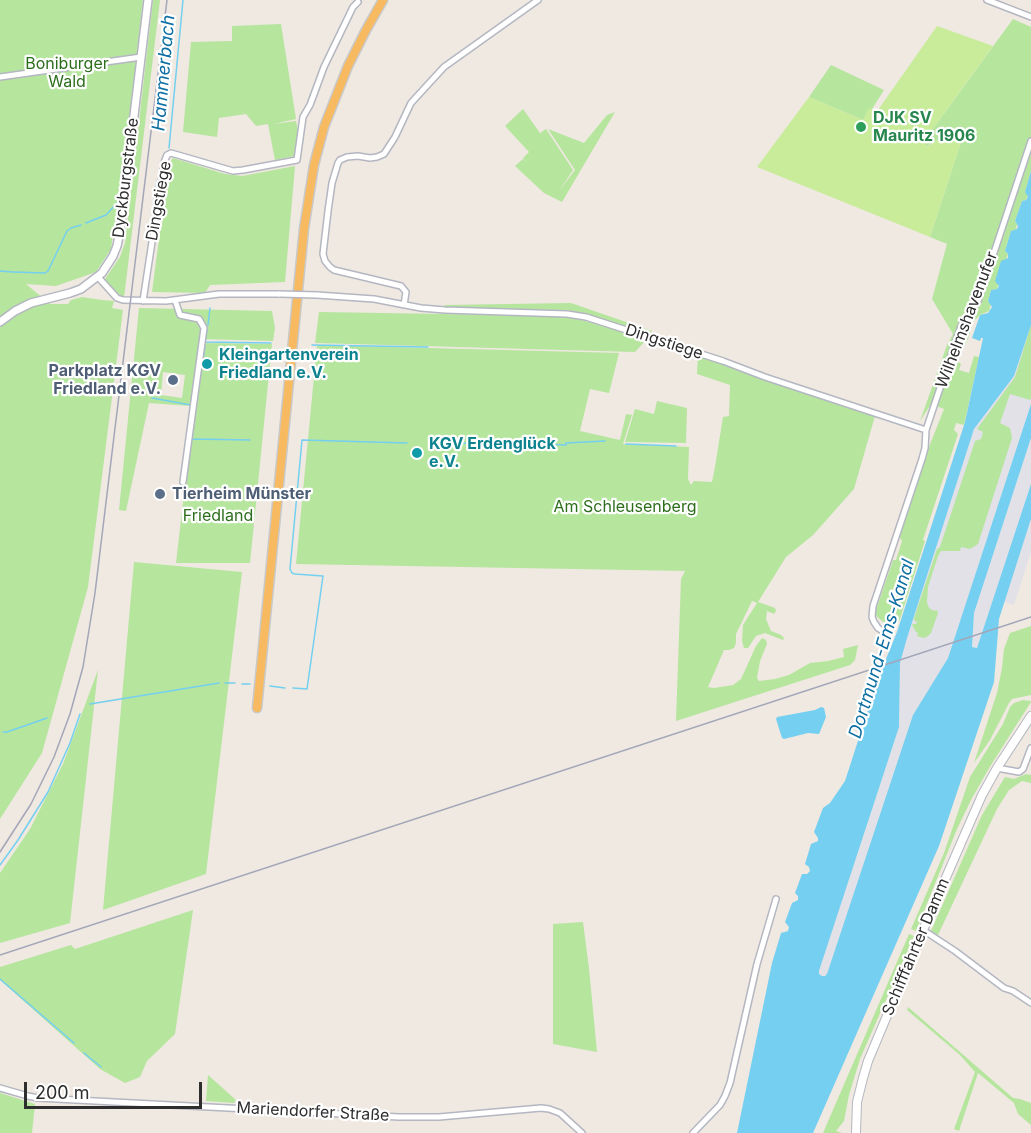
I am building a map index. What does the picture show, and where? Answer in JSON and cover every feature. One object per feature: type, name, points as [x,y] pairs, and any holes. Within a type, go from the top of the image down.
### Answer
[{"type":"highway","points":[[257,708],[304,229],[314,165],[324,127],[348,66],[383,0]]},
{"type":"main road","name":"Schifffahrter Damm","points":[[856,1133],[857,1102],[868,1061],[972,816],[997,768],[1031,716]]},
{"type":"street","name":"Dyckburgstraße","points":[[0,322],[27,305],[74,292],[88,285],[110,263],[118,241],[148,0]]},
{"type":"street","points":[[405,305],[406,292],[401,286],[334,270],[325,261],[323,254],[328,211],[338,163],[347,157],[370,158],[384,154],[411,103],[444,67],[538,0]]},
{"type":"street","points":[[987,0],[1031,17]]},
{"type":"street","name":"Dingstiege","points":[[143,301],[167,155],[171,153],[233,171],[297,160],[303,117],[310,105],[324,67],[353,7],[358,2]]},
{"type":"street","points":[[0,77],[141,57]]},
{"type":"street","name":"Wilhelmshavenufer","points":[[926,430],[961,326],[978,301],[1031,141]]},
{"type":"street","name":"Dingstiege","points":[[98,277],[119,299],[143,301],[175,300],[219,294],[280,294],[360,297],[445,310],[567,314],[586,317],[926,430]]},
{"type":"street","points":[[175,300],[180,315],[199,320],[204,328],[183,482]]},
{"type":"street","points":[[887,634],[874,622],[873,606],[922,459],[926,430]]},
{"type":"street","points":[[997,768],[1019,772],[1023,769],[1031,748]]},
{"type":"street","points":[[693,1133],[720,1105],[730,1083],[757,964],[776,899]]},
{"type":"street","points":[[923,930],[1004,988],[1031,1003]]},
{"type":"street","name":"Mariendorfer Straße","points":[[0,1088],[38,1098],[425,1118],[541,1108],[560,1113],[582,1133]]},
{"type":"shaded area","points":[[1031,325],[1031,404],[948,658],[913,715],[827,975],[822,976],[819,971],[899,727],[900,663],[905,642],[974,429]]},
{"type":"shaded area","points":[[1031,438],[1031,484],[977,648],[972,647],[974,613]]},
{"type":"shaded area","points":[[1031,519],[1031,552],[1014,605],[1004,602]]},
{"type":"green space","name":"Boniburger Wald","points":[[0,0],[143,0],[125,156],[111,249],[96,272],[56,286],[26,284],[50,304],[68,304],[71,300],[82,297],[114,301],[112,308],[123,310],[88,587],[42,753],[0,819]]},
{"type":"green space","points":[[153,0],[160,0],[124,298],[113,290],[105,279],[120,257],[125,243]]},
{"type":"green space","points":[[1013,19],[1031,27],[1031,171],[1025,192],[1028,195],[1026,200],[1022,201],[1015,221],[1016,230],[1011,231],[1005,251],[1008,254],[997,289],[991,290],[988,301],[991,304],[989,311],[980,315],[973,322],[968,339],[957,361],[961,364],[959,370],[969,373],[974,356],[979,357],[964,425],[956,423],[954,430],[958,434],[899,622],[887,625],[876,616],[876,610],[893,560],[896,560],[902,541],[899,536],[944,409],[931,404],[920,421],[953,334],[932,299],[947,244],[930,237],[961,142],[941,138],[926,147],[924,141]]},
{"type":"green space","points":[[281,24],[296,119],[274,124],[296,121],[299,135],[295,156],[275,160],[268,124],[256,126],[246,114],[219,118],[217,137],[183,132],[191,42],[232,41],[232,26]]},
{"type":"green space","name":"DJK SV Mauritz 1906","points":[[937,26],[993,46],[924,141],[927,147],[946,133],[961,142],[930,237],[757,167],[809,97],[863,120],[869,108],[878,110]]},
{"type":"green space","points":[[831,65],[884,90],[863,120],[809,97]]},
{"type":"green space","points":[[523,109],[540,133],[546,129],[573,170],[559,191],[575,170],[548,129],[584,143],[607,115],[615,112],[562,202],[544,193],[515,166],[523,159],[527,163],[523,158],[529,152],[505,126]]},
{"type":"green space","points":[[173,158],[225,174],[242,176],[295,166],[285,282],[210,285],[205,293],[152,292],[169,163]]},
{"type":"green space","points":[[571,303],[652,331],[650,334],[568,310],[443,308],[445,305]]},
{"type":"green space","points":[[139,308],[272,311],[275,328],[273,341],[200,339],[190,406],[149,403],[126,511],[119,510]],"holes":[[[163,372],[185,375],[182,398],[161,395]]]},
{"type":"green space","points":[[319,312],[568,316],[647,339],[635,352],[315,343]]},
{"type":"green space","points":[[1031,325],[1031,398],[1030,400],[1010,394],[1000,423],[1010,428],[1012,438],[978,544],[970,549],[961,547],[960,551],[941,551],[928,587],[927,602],[929,608],[937,610],[938,613],[931,633],[924,638],[917,636],[918,633],[912,625],[917,622],[914,618],[975,441],[981,439],[983,432],[977,429],[1015,377]]},
{"type":"green space","name":"Friedland","points":[[205,343],[272,344],[250,563],[176,563]]},
{"type":"green space","name":"Am Schleusenberg","points":[[317,345],[619,353],[609,393],[590,389],[580,431],[620,440],[626,414],[632,415],[623,444],[689,447],[688,479],[691,485],[694,481],[712,482],[723,417],[729,416],[730,385],[697,374],[698,355],[875,416],[854,489],[813,535],[786,557],[758,602],[775,608],[774,614],[767,611],[766,619],[771,631],[781,635],[783,640],[765,633],[756,636],[748,648],[744,648],[743,625],[757,603],[752,601],[736,634],[734,648],[724,650],[708,687],[733,685],[741,679],[762,638],[767,644],[760,661],[757,678],[759,681],[789,675],[810,663],[844,657],[843,649],[858,645],[855,660],[850,665],[676,721],[681,579],[685,571],[296,564]]},
{"type":"green space","points":[[657,401],[687,408],[686,443],[625,442],[635,409],[654,414]]},
{"type":"green space","points":[[134,562],[242,572],[206,874],[103,910]]},
{"type":"green space","points":[[1031,626],[1031,695],[1012,699],[990,740],[974,763],[997,693],[1004,649],[1010,633]]},
{"type":"green space","points":[[98,670],[70,923],[0,943],[0,873],[30,829],[63,764]]},
{"type":"green space","points":[[1023,700],[1031,702],[972,798],[916,931],[911,929],[944,853],[970,777],[1003,724],[1010,707]]},
{"type":"green space","points":[[1026,774],[1031,775],[1031,783],[1022,781],[1009,790],[997,809],[938,935],[931,931],[982,815],[1005,777],[1014,779]]},
{"type":"green space","points":[[193,910],[175,1034],[147,1061],[140,1077],[125,1083],[100,1069],[0,980],[0,967],[71,945],[75,949]]},
{"type":"green space","points":[[583,922],[597,1052],[553,1044],[553,924]]},
{"type":"green space","points":[[909,934],[914,936],[860,1059],[844,1121],[836,1131],[842,1133],[823,1133]]},
{"type":"green space","points":[[908,1007],[1013,1098],[1031,1103],[1031,1125],[1018,1114],[1014,1103],[978,1073],[959,1131],[954,1129],[975,1072],[960,1055],[907,1010]]},
{"type":"green space","points":[[208,1075],[236,1100],[234,1103],[206,1101]]},
{"type":"green space","points":[[0,1093],[35,1104],[32,1133],[0,1133]]},
{"type":"water","points":[[1031,171],[1031,325],[1014,376],[974,429],[900,663],[899,727],[819,971],[822,976],[827,974],[913,715],[948,658],[1031,404],[1031,438],[974,613],[972,647],[977,648],[1031,484],[1031,519],[999,619],[994,682],[939,846],[813,1133],[737,1133],[772,963],[781,933],[788,931],[789,927],[785,922],[792,903],[798,900],[795,893],[802,874],[810,871],[805,864],[811,844],[818,841],[814,832],[823,808],[830,803],[845,781],[879,676],[897,632],[965,422],[983,338],[980,341],[972,338],[980,315],[988,313],[992,307],[988,301],[991,290],[999,286],[995,281],[1001,261],[1008,258],[1005,251],[1011,231],[1017,229],[1015,221],[1022,201],[1028,197],[1025,192]]},
{"type":"water","points":[[824,708],[826,717],[819,734],[808,733],[782,738],[777,717]]},
{"type":"waterway","name":"Hammerbach","points":[[169,148],[183,0]]},
{"type":"waterway","name":"Hammerbach","points":[[165,182],[168,159]]},
{"type":"waterway","name":"Hammerbach","points":[[153,208],[157,181]]},
{"type":"waterway","name":"Hammerbach","points":[[86,223],[106,215],[117,203]]},
{"type":"waterway","name":"Hammerbach","points":[[13,272],[45,273],[48,271],[67,231],[81,225]]},
{"type":"waterway","name":"Hammerbach","points":[[0,271],[12,272]]},
{"type":"waterway","points":[[208,325],[210,308]]},
{"type":"waterway","points":[[205,342],[207,330]]},
{"type":"waterway","points":[[205,342],[271,343]]},
{"type":"waterway","points":[[312,345],[428,347]]},
{"type":"waterway","points":[[200,378],[205,347]]},
{"type":"waterway","points":[[152,398],[191,405]]},
{"type":"waterway","points":[[188,465],[193,430]]},
{"type":"waterway","points":[[192,439],[250,440]]},
{"type":"waterway","points":[[293,688],[307,689],[323,576],[295,574],[290,569],[302,440],[407,443]]},
{"type":"waterway","points":[[541,444],[566,445],[566,443],[605,441]]},
{"type":"waterway","points":[[437,443],[534,444]]},
{"type":"waterway","points":[[626,444],[676,446]]},
{"type":"waterway","points":[[90,704],[219,683]]},
{"type":"waterway","points":[[225,683],[235,683]]},
{"type":"waterway","points":[[242,684],[250,684]]},
{"type":"waterway","points":[[270,686],[285,688]]},
{"type":"waterway","points":[[0,865],[48,792],[80,714]]},
{"type":"waterway","points":[[3,732],[47,718]]},
{"type":"waterway","points":[[0,979],[74,1043]]},
{"type":"waterway","points":[[84,1053],[101,1067]]},
{"type":"railway","points":[[0,852],[31,804],[54,757],[70,714],[83,667],[95,593],[167,0]]},
{"type":"railway","points":[[0,955],[1031,617]]},
{"type":"place","name":"DJK SV Mauritz 1906","points":[[861,127]]},
{"type":"place","name":"Kleingartenverein Friedland e.V.","points":[[207,364]]},
{"type":"place","name":"Parkplatz KGV Friedland e.V.","points":[[173,380]]},
{"type":"place","name":"KGV Erdenglück e.V.","points":[[417,453]]},
{"type":"place","name":"Tierheim Münster","points":[[160,494]]},
{"type":"water label","name":"Dortmund-Ems-Kanal","points":[[882,649]]}]
